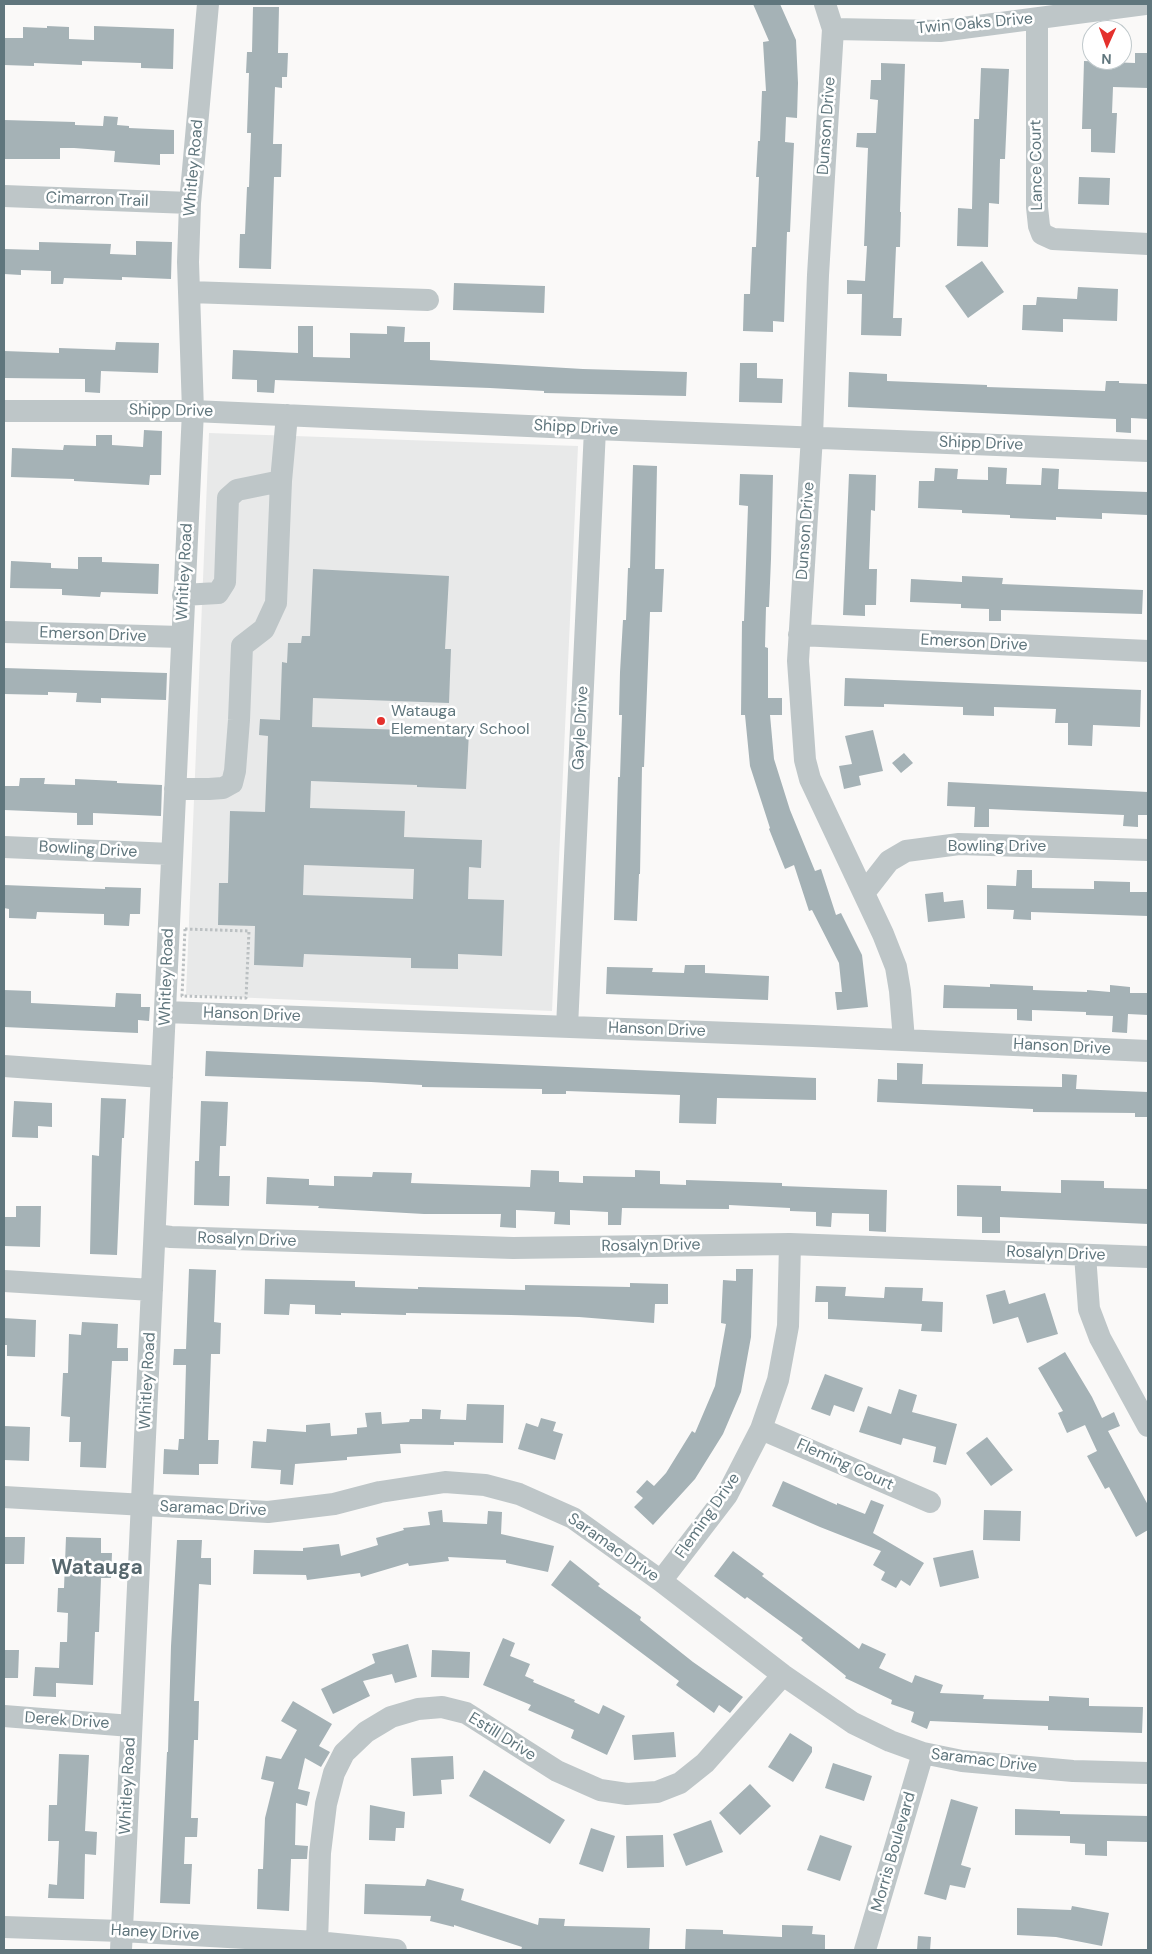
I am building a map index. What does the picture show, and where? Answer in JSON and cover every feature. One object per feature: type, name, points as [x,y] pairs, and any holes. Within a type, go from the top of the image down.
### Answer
[{"type":"street","name":"Whitley Road","points":[[121,1941],[193,411],[189,292],[190,203],[208,4]]},
{"type":"street","name":"Dunson Drive","points":[[825,4],[833,29],[818,274],[812,436],[798,661],[804,760],[810,779],[883,934],[896,967],[904,1040]]},
{"type":"street","name":"Twin Oaks Drive","points":[[833,29],[940,31],[1145,4]]},
{"type":"street","name":"Lance Court","points":[[1036,19],[1038,226],[1042,234],[1053,239],[1148,244]]},
{"type":"street","name":"Cimarron Trail","points":[[4,196],[190,203]]},
{"type":"street","points":[[189,292],[428,300]]},
{"type":"street","name":"Shipp Drive","points":[[4,411],[193,411],[596,430],[812,436],[1148,451]]},
{"type":"street","points":[[175,789],[223,788],[232,783],[235,771],[239,720],[242,646],[264,629],[276,603],[281,481],[287,415]]},
{"type":"street","name":"Gayle Drive","points":[[567,1027],[596,430]]},
{"type":"street","points":[[184,595],[218,593],[225,582],[228,498],[237,490],[281,481]]},
{"type":"street","name":"Emerson Drive","points":[[4,632],[181,637]]},
{"type":"street","name":"Emerson Drive","points":[[799,635],[1148,651]]},
{"type":"street","name":"Bowling Drive","points":[[864,893],[889,861],[906,851],[959,844],[1148,850]]},
{"type":"street","name":"Bowling Drive","points":[[4,847],[172,854]]},
{"type":"street","name":"Hanson Drive","points":[[166,1012],[1148,1051]]},
{"type":"street","points":[[4,1066],[162,1077]]},
{"type":"street","name":"Rosalyn Drive","points":[[155,1235],[180,1238],[513,1248],[790,1244],[1148,1257]]},
{"type":"street","name":"Fleming Drive","points":[[661,1581],[727,1495],[761,1429],[778,1380],[788,1326],[790,1244]]},
{"type":"street","points":[[1085,1255],[1088,1309],[1100,1338],[1148,1426]]},
{"type":"street","points":[[4,1281],[152,1290]]},
{"type":"street","name":"Fleming Court","points":[[761,1429],[930,1502]]},
{"type":"street","name":"Saramac Drive","points":[[4,1497],[268,1512],[334,1504],[380,1492],[445,1482],[486,1485],[519,1494],[573,1518],[661,1581],[783,1675],[853,1724],[890,1741],[923,1753],[962,1761],[1073,1771],[1148,1773]]},
{"type":"street","name":"Estill Drive","points":[[316,1942],[320,1852],[326,1804],[334,1773],[344,1753],[366,1732],[391,1717],[418,1709],[442,1707],[466,1714],[557,1771],[600,1790],[627,1794],[657,1792],[680,1782],[705,1763],[783,1675]]},
{"type":"street","name":"Derek Drive","points":[[4,1716],[131,1726]]},
{"type":"street","name":"Morris Boulevard","points":[[865,1950],[923,1753]]},
{"type":"street","name":"Haney Drive","points":[[4,1927],[121,1941],[316,1942],[396,1950]]},
{"type":"path","points":[[185,928],[249,931],[246,998],[182,996],[185,928]]},
{"type":"shaded area","name":"Watauga Elementary School","points":[[209,433],[578,446],[552,1011],[186,995]]},
{"type":"building","points":[[753,4],[780,4],[796,40],[797,118],[786,117],[785,142],[794,143],[790,232],[787,232],[784,322],[773,321],[773,332],[743,331],[744,294],[750,294],[752,247],[756,247],[759,177],[756,177],[758,141],[760,141],[762,91],[766,91],[763,42],[769,41]]},
{"type":"building","points":[[253,7],[279,7],[278,53],[288,53],[287,77],[282,77],[282,88],[275,87],[273,144],[282,144],[281,177],[274,177],[271,269],[239,268],[240,234],[245,234],[247,187],[249,187],[251,133],[247,133],[249,73],[246,73],[247,52],[252,52]]},
{"type":"building","points":[[47,26],[69,27],[69,39],[94,40],[94,26],[174,29],[173,69],[141,68],[141,63],[82,61],[82,65],[34,63],[34,66],[4,65],[4,38],[23,38],[23,27],[47,28]]},
{"type":"building","points":[[1135,53],[1148,53],[1148,88],[1113,87],[1112,113],[1117,113],[1115,153],[1091,152],[1091,129],[1082,129],[1084,70],[1132,70],[1132,63],[1135,63]]},
{"type":"building","points":[[881,63],[905,64],[900,247],[896,247],[893,318],[902,318],[901,336],[861,335],[862,294],[847,294],[847,280],[865,281],[867,246],[864,246],[868,148],[856,147],[857,133],[876,133],[878,100],[870,99],[871,80],[881,80]]},
{"type":"building","points":[[981,68],[1009,69],[1005,159],[1000,159],[999,204],[989,203],[988,247],[957,246],[958,208],[972,209],[974,119],[979,119]]},
{"type":"building","points":[[104,116],[118,117],[117,125],[129,126],[129,128],[174,130],[174,154],[160,154],[160,165],[114,162],[115,151],[74,148],[60,148],[60,159],[4,159],[4,120],[75,122],[75,125],[103,126]]},
{"type":"building","points":[[1079,177],[1110,178],[1109,205],[1078,204]]},
{"type":"building","points":[[136,241],[172,242],[171,279],[122,277],[122,280],[64,278],[63,284],[51,284],[51,271],[21,270],[21,275],[4,274],[4,249],[39,250],[39,242],[111,244],[110,254],[136,255]]},
{"type":"building","points":[[982,261],[1004,292],[968,318],[945,286]]},
{"type":"building","points":[[454,283],[545,286],[544,313],[453,310]]},
{"type":"building","points":[[1078,287],[1118,289],[1117,321],[1063,319],[1063,332],[1022,330],[1023,305],[1036,305],[1037,297],[1077,299]]},
{"type":"building","points":[[298,326],[313,326],[313,357],[350,358],[350,333],[387,334],[387,326],[405,327],[404,342],[430,342],[430,360],[583,369],[687,372],[686,396],[544,393],[544,391],[490,388],[275,380],[274,393],[257,392],[257,380],[232,379],[233,350],[298,353]]},
{"type":"building","points":[[116,342],[159,343],[158,373],[101,371],[100,393],[85,392],[85,379],[4,378],[4,351],[59,353],[59,348],[115,350]]},
{"type":"building","points":[[740,363],[757,363],[757,378],[783,379],[782,403],[739,402]]},
{"type":"building","points":[[849,372],[887,374],[887,381],[987,385],[987,387],[1105,391],[1106,381],[1148,384],[1148,419],[1131,418],[1131,433],[1116,432],[1116,419],[848,407]]},
{"type":"building","points":[[144,430],[162,431],[161,475],[150,475],[149,485],[74,481],[74,479],[11,477],[12,448],[63,450],[64,445],[96,446],[96,435],[112,435],[112,445],[143,447]]},
{"type":"building","points":[[633,465],[657,466],[655,569],[664,569],[662,612],[650,612],[637,921],[614,920],[618,777],[620,777],[622,715],[619,715],[620,672],[623,620],[626,620],[628,568],[630,568]]},
{"type":"building","points":[[988,467],[1007,468],[1006,484],[1041,485],[1042,468],[1059,469],[1058,489],[1148,492],[1148,515],[1102,513],[1102,519],[1056,517],[1056,520],[1010,518],[1010,515],[962,513],[962,510],[918,508],[919,481],[934,481],[935,468],[958,469],[957,479],[988,480]]},
{"type":"building","points":[[740,474],[773,475],[769,607],[766,607],[765,647],[768,648],[768,698],[782,698],[782,715],[770,715],[774,759],[790,810],[815,871],[821,869],[836,915],[841,913],[862,955],[868,1007],[837,1010],[835,992],[842,992],[839,963],[812,910],[809,911],[794,865],[785,869],[769,829],[750,766],[745,715],[741,715],[742,621],[744,621],[748,506],[739,505]]},
{"type":"building","points":[[849,474],[876,475],[875,511],[871,510],[869,569],[877,569],[876,605],[865,605],[865,616],[843,615]]},
{"type":"building","points":[[78,557],[102,557],[102,562],[159,564],[158,594],[101,592],[100,597],[62,595],[62,589],[10,588],[11,561],[51,563],[51,568],[78,569]]},
{"type":"building","points":[[313,569],[449,576],[445,649],[451,649],[449,703],[313,698],[312,727],[469,732],[466,789],[311,781],[310,808],[405,811],[404,837],[482,840],[481,868],[469,867],[468,899],[504,900],[502,956],[458,954],[458,969],[411,968],[411,958],[304,954],[303,967],[254,965],[255,926],[218,925],[219,883],[228,883],[230,811],[265,812],[268,736],[259,735],[260,719],[280,720],[282,662],[287,663],[288,643],[301,643],[302,636],[310,636]],"holes":[[[304,865],[414,869],[413,899],[303,895]]]},
{"type":"building","points":[[962,576],[1003,578],[1002,584],[1143,590],[1142,614],[1001,610],[1001,621],[989,621],[989,609],[961,608],[961,604],[910,602],[911,579],[962,582]]},
{"type":"building","points":[[4,668],[167,673],[166,700],[101,698],[101,703],[76,702],[77,693],[48,692],[48,695],[4,694]]},
{"type":"building","points":[[845,678],[1141,690],[1140,727],[1093,725],[1092,746],[1068,745],[1068,723],[1055,723],[1056,709],[994,707],[994,716],[963,715],[963,707],[884,704],[884,707],[844,706]]},
{"type":"building","points":[[873,730],[883,771],[859,776],[861,785],[844,789],[839,766],[852,764],[845,736]]},
{"type":"building","points":[[904,753],[913,763],[901,773],[892,763]]},
{"type":"building","points":[[20,778],[45,778],[44,784],[75,785],[75,779],[162,785],[161,816],[93,813],[93,825],[77,825],[77,813],[4,810],[4,786],[19,786]]},
{"type":"building","points":[[948,782],[1148,792],[1148,815],[1138,815],[1138,827],[1123,826],[1124,815],[989,809],[989,827],[974,827],[975,807],[947,806]]},
{"type":"building","points":[[1017,870],[1032,870],[1032,888],[1094,889],[1094,881],[1130,882],[1130,892],[1148,892],[1148,916],[1031,912],[1031,920],[1013,919],[1014,910],[987,909],[987,885],[1016,886]]},
{"type":"building","points":[[4,885],[105,889],[105,887],[141,888],[140,914],[130,914],[129,926],[104,925],[104,914],[37,912],[36,919],[9,918],[9,909],[4,908]]},
{"type":"building","points":[[943,892],[944,902],[963,900],[965,918],[928,922],[925,894]]},
{"type":"building","points":[[685,965],[705,965],[705,973],[769,976],[768,1000],[606,994],[607,967],[653,968],[652,972],[684,973]]},
{"type":"building","points":[[990,984],[1033,986],[1033,990],[1087,992],[1087,990],[1110,992],[1110,985],[1130,987],[1130,993],[1148,993],[1148,1015],[1128,1014],[1127,1033],[1112,1032],[1113,1016],[1086,1015],[1086,1012],[1032,1010],[1032,1021],[1017,1020],[1017,1009],[943,1008],[944,985],[990,987]]},
{"type":"building","points":[[4,990],[31,991],[31,1003],[115,1007],[116,993],[141,994],[141,1007],[150,1007],[149,1021],[138,1020],[138,1033],[4,1027]]},
{"type":"building","points":[[206,1051],[816,1078],[816,1100],[717,1098],[716,1124],[679,1123],[680,1095],[566,1091],[566,1094],[542,1094],[542,1089],[422,1087],[422,1085],[371,1082],[205,1076]]},
{"type":"building","points":[[897,1063],[923,1064],[922,1084],[1062,1087],[1062,1074],[1077,1075],[1076,1089],[1148,1092],[1148,1117],[1135,1117],[1135,1113],[1033,1112],[1033,1109],[877,1102],[878,1079],[897,1080]]},
{"type":"building","points":[[101,1098],[126,1099],[124,1138],[122,1138],[117,1255],[90,1254],[92,1155],[99,1156]]},
{"type":"building","points":[[14,1101],[52,1103],[52,1127],[38,1126],[38,1138],[12,1137]]},
{"type":"building","points":[[201,1101],[228,1102],[226,1146],[220,1146],[219,1176],[230,1176],[229,1206],[194,1205],[195,1161],[199,1161]]},
{"type":"building","points":[[531,1170],[559,1171],[559,1182],[583,1183],[583,1176],[635,1177],[635,1170],[660,1171],[660,1184],[686,1185],[686,1180],[782,1183],[782,1186],[887,1190],[886,1232],[869,1231],[869,1214],[832,1213],[831,1227],[816,1226],[816,1212],[790,1211],[790,1208],[729,1205],[729,1209],[622,1208],[621,1225],[608,1225],[608,1212],[570,1210],[570,1225],[554,1224],[555,1212],[516,1210],[516,1228],[500,1227],[501,1214],[424,1214],[266,1204],[267,1177],[309,1179],[309,1185],[334,1186],[334,1176],[372,1177],[373,1172],[412,1173],[411,1183],[530,1187]]},
{"type":"building","points":[[1061,1180],[1104,1181],[1104,1188],[1148,1189],[1148,1224],[1000,1217],[1000,1233],[982,1233],[982,1217],[957,1216],[957,1185],[1001,1186],[1001,1191],[1061,1193]]},
{"type":"building","points":[[16,1206],[41,1206],[40,1247],[4,1246],[4,1217],[16,1217]]},
{"type":"building","points":[[189,1269],[216,1270],[214,1322],[221,1323],[220,1354],[211,1354],[208,1440],[219,1440],[218,1464],[199,1464],[199,1475],[163,1474],[164,1449],[178,1450],[179,1439],[184,1439],[186,1365],[173,1365],[174,1349],[186,1349]]},
{"type":"building","points":[[736,1269],[753,1269],[751,1337],[741,1392],[723,1434],[695,1479],[653,1525],[634,1507],[643,1498],[636,1492],[647,1480],[654,1486],[666,1473],[692,1431],[695,1433],[715,1386],[726,1324],[721,1323],[723,1280],[736,1281]]},
{"type":"building","points":[[265,1279],[355,1281],[355,1287],[418,1289],[418,1287],[525,1290],[525,1285],[630,1287],[630,1283],[668,1284],[668,1304],[655,1304],[654,1323],[579,1317],[511,1315],[315,1314],[315,1305],[290,1304],[289,1315],[264,1314]]},
{"type":"building","points":[[816,1286],[846,1287],[845,1296],[884,1298],[885,1287],[923,1288],[922,1301],[943,1302],[942,1332],[921,1331],[922,1324],[828,1319],[828,1302],[815,1302]]},
{"type":"building","points":[[1005,1290],[1009,1304],[1045,1293],[1058,1334],[1027,1343],[1018,1317],[993,1324],[986,1295]]},
{"type":"building","points":[[4,1318],[36,1320],[35,1357],[7,1356],[7,1345],[4,1345]]},
{"type":"building","points":[[82,1322],[118,1324],[117,1348],[128,1348],[128,1361],[112,1361],[106,1468],[80,1467],[81,1442],[69,1442],[70,1417],[61,1416],[63,1373],[68,1373],[69,1334],[81,1335]]},
{"type":"building","points":[[1065,1352],[1092,1397],[1102,1418],[1114,1412],[1120,1426],[1108,1431],[1148,1505],[1148,1530],[1136,1537],[1109,1487],[1105,1489],[1087,1456],[1097,1451],[1085,1425],[1067,1433],[1058,1413],[1063,1411],[1038,1368]]},
{"type":"building","points":[[825,1374],[863,1388],[854,1412],[834,1405],[830,1416],[811,1409]]},
{"type":"building","points":[[899,1389],[917,1395],[912,1412],[957,1424],[946,1465],[933,1462],[936,1447],[903,1438],[901,1445],[859,1432],[868,1406],[891,1414]]},
{"type":"building","points":[[467,1404],[504,1405],[503,1443],[454,1442],[454,1445],[400,1444],[401,1453],[347,1457],[347,1460],[295,1464],[293,1485],[280,1484],[281,1470],[251,1468],[253,1441],[266,1442],[267,1429],[306,1432],[306,1425],[330,1423],[331,1436],[357,1434],[357,1428],[367,1427],[365,1413],[381,1412],[382,1424],[422,1419],[422,1409],[441,1410],[440,1419],[466,1420]]},
{"type":"building","points":[[541,1418],[556,1422],[553,1431],[563,1434],[555,1460],[518,1449],[526,1423],[538,1427]]},
{"type":"building","points":[[4,1426],[30,1427],[29,1461],[4,1460]]},
{"type":"building","points":[[987,1437],[1013,1470],[991,1486],[966,1453]]},
{"type":"building","points":[[783,1481],[837,1505],[837,1503],[865,1514],[871,1500],[884,1505],[873,1533],[924,1563],[910,1586],[901,1580],[896,1588],[881,1580],[885,1572],[873,1565],[881,1551],[772,1506]]},
{"type":"building","points":[[442,1510],[443,1522],[487,1524],[488,1511],[502,1512],[501,1534],[554,1546],[548,1572],[506,1563],[506,1560],[448,1557],[449,1561],[409,1566],[408,1563],[361,1577],[360,1573],[307,1580],[306,1575],[253,1574],[254,1550],[303,1551],[303,1548],[339,1544],[341,1556],[378,1545],[376,1538],[404,1530],[403,1528],[430,1525],[428,1512]]},
{"type":"building","points":[[984,1510],[1021,1511],[1020,1541],[983,1540]]},
{"type":"building","points":[[4,1537],[25,1537],[24,1564],[4,1564]]},
{"type":"building","points":[[66,1537],[101,1538],[101,1553],[112,1553],[111,1578],[101,1578],[99,1632],[95,1632],[93,1685],[56,1683],[56,1697],[33,1696],[35,1667],[59,1668],[60,1642],[67,1642],[68,1613],[57,1612],[58,1588],[64,1588]]},
{"type":"building","points":[[177,1540],[202,1540],[201,1558],[211,1558],[211,1585],[199,1584],[194,1701],[199,1701],[198,1740],[194,1740],[191,1818],[198,1818],[197,1837],[185,1837],[184,1864],[192,1864],[190,1904],[160,1903]]},
{"type":"building","points":[[973,1550],[979,1578],[940,1587],[933,1558]]},
{"type":"building","points":[[733,1551],[764,1574],[762,1576],[859,1649],[862,1643],[886,1654],[879,1668],[912,1683],[915,1675],[943,1685],[940,1693],[984,1695],[983,1699],[1049,1701],[1049,1696],[1089,1698],[1089,1706],[1143,1707],[1142,1733],[1048,1730],[1048,1726],[930,1721],[927,1729],[911,1722],[914,1712],[891,1704],[892,1700],[845,1678],[846,1676],[801,1640],[803,1638],[747,1597],[745,1599],[714,1576]]},
{"type":"building","points":[[570,1560],[600,1584],[598,1586],[641,1617],[640,1620],[693,1662],[743,1697],[730,1713],[719,1705],[714,1713],[676,1685],[679,1681],[551,1585]]},
{"type":"building","points":[[503,1638],[515,1643],[510,1656],[530,1664],[525,1676],[534,1680],[533,1682],[575,1700],[574,1702],[599,1714],[603,1705],[625,1716],[607,1755],[571,1738],[574,1730],[528,1710],[531,1705],[483,1685]]},
{"type":"building","points":[[408,1644],[417,1677],[395,1683],[392,1674],[363,1681],[370,1696],[333,1714],[321,1689],[375,1663],[372,1654]]},
{"type":"building","points":[[4,1650],[19,1650],[18,1678],[4,1678]]},
{"type":"building","points":[[432,1650],[470,1652],[469,1678],[431,1677]]},
{"type":"building","points":[[293,1701],[332,1724],[319,1746],[330,1752],[321,1767],[305,1758],[298,1789],[310,1792],[307,1806],[296,1803],[295,1845],[308,1846],[307,1859],[291,1859],[289,1911],[257,1909],[258,1869],[263,1869],[265,1818],[274,1782],[261,1779],[266,1756],[281,1759],[297,1730],[281,1721]]},
{"type":"building","points":[[674,1732],[676,1757],[634,1760],[632,1735]]},
{"type":"building","points":[[790,1733],[812,1747],[812,1752],[793,1782],[768,1767]]},
{"type":"building","points":[[59,1754],[89,1755],[85,1831],[97,1832],[96,1855],[85,1854],[84,1899],[48,1898],[49,1884],[57,1885],[59,1841],[48,1841],[49,1805],[57,1805]]},
{"type":"building","points":[[453,1756],[454,1779],[441,1780],[442,1794],[413,1796],[411,1758]]},
{"type":"building","points":[[833,1763],[872,1776],[864,1801],[825,1788]]},
{"type":"building","points":[[484,1770],[565,1820],[550,1844],[469,1796]]},
{"type":"building","points":[[750,1784],[771,1806],[740,1835],[719,1813]]},
{"type":"building","points":[[951,1799],[978,1807],[961,1865],[971,1868],[965,1888],[950,1885],[946,1900],[924,1894]]},
{"type":"building","points":[[370,1805],[405,1812],[404,1828],[396,1828],[395,1841],[369,1840]]},
{"type":"building","points":[[1015,1809],[1060,1811],[1060,1814],[1148,1816],[1148,1842],[1107,1841],[1107,1856],[1085,1855],[1085,1844],[1070,1843],[1070,1836],[1015,1835]]},
{"type":"building","points":[[711,1820],[723,1852],[686,1866],[673,1834]]},
{"type":"building","points":[[591,1828],[615,1836],[603,1872],[579,1864]]},
{"type":"building","points":[[663,1835],[664,1867],[627,1868],[626,1836]]},
{"type":"building","points":[[820,1835],[852,1846],[840,1881],[807,1870]]},
{"type":"building","points":[[427,1879],[464,1889],[461,1900],[538,1925],[539,1918],[565,1919],[564,1926],[650,1928],[649,1950],[521,1950],[522,1947],[454,1925],[454,1927],[430,1921],[431,1916],[364,1914],[365,1884],[425,1886]]},
{"type":"building","points":[[1072,1906],[1109,1913],[1102,1946],[1056,1937],[1017,1935],[1017,1908],[1071,1910]]},
{"type":"building","points":[[782,1925],[813,1926],[812,1934],[825,1935],[825,1950],[685,1950],[686,1929],[723,1930],[723,1934],[782,1937]]},
{"type":"building","points":[[918,1936],[931,1937],[930,1950],[917,1950]]},
{"type":"place","name":"Watauga Elementary School","points":[[381,721]]},
{"type":"district","name":"Watauga","points":[[97,1568]]}]
